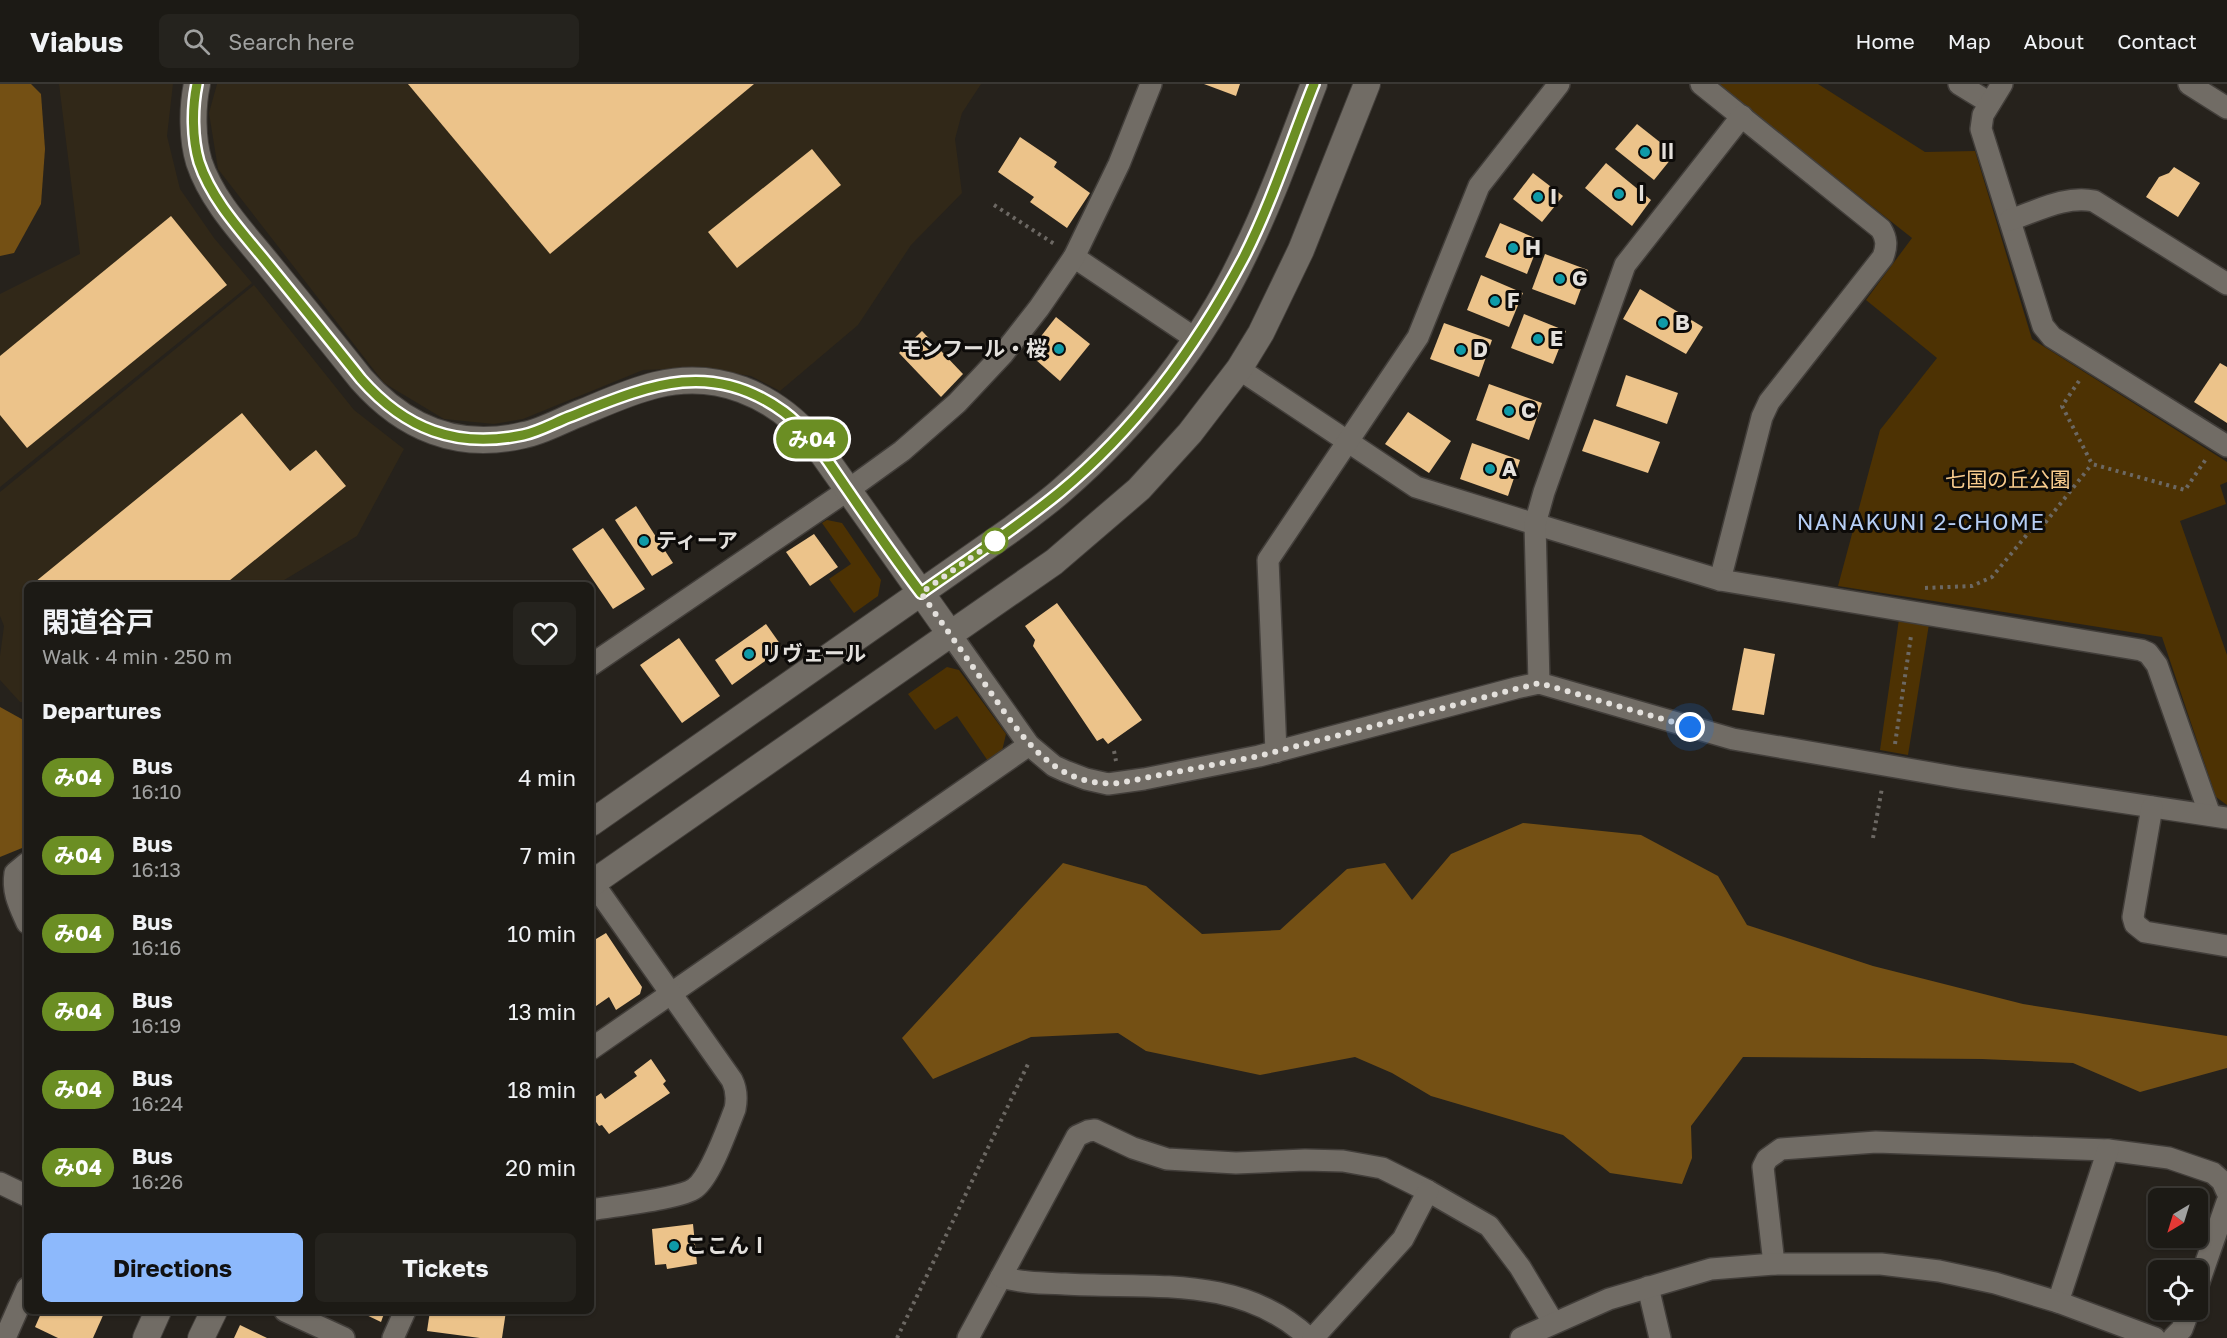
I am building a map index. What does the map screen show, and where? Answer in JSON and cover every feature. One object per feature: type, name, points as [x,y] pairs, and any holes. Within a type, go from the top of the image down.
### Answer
[{"type":"street","points":[[197,84],[195,136],[199,161],[210,188],[231,219],[378,398],[403,417],[428,430],[452,437],[476,440],[525,435],[655,385],[687,381],[720,384],[752,392],[784,412],[812,439],[1029,745],[1054,766],[1086,779],[1108,784],[1144,779],[1276,752],[1539,683],[1733,740],[1960,778],[2218,817]]},
{"type":"street","points":[[594,663],[848,490],[902,451],[957,403],[1003,354],[1039,308],[1074,257],[1119,164],[1151,84]]},
{"type":"street","points":[[594,821],[1012,529],[1062,490],[1108,447],[1162,387],[1220,300],[1245,255],[1314,84]]},
{"type":"street","points":[[594,883],[1054,562],[1132,496],[1190,434],[1239,369],[1261,333],[1297,261],[1367,84]]},
{"type":"street","points":[[1276,752],[1268,560],[1418,337],[1479,186],[1559,84]]},
{"type":"street","points":[[1701,84],[1881,229],[1886,238],[1883,257],[1769,402],[1762,417],[1720,580]]},
{"type":"street","points":[[1959,84],[1990,103]]},
{"type":"street","points":[[2002,84],[1983,115],[1981,129],[2043,326],[2052,337],[2222,444]]},
{"type":"street","points":[[2189,84],[2227,108]]},
{"type":"street","points":[[1539,683],[1535,524],[1544,492],[1625,266],[1742,116]]},
{"type":"street","points":[[2010,220],[2071,200],[2083,198],[2094,201],[2227,284]]},
{"type":"street","points":[[1074,257],[1196,339]]},
{"type":"street","points":[[1239,369],[1416,487],[1720,580],[2148,653],[2157,665],[2218,817]]},
{"type":"street","points":[[594,1047],[1029,745]]},
{"type":"street","points":[[2152,807],[2133,917],[2135,924],[2145,932],[2227,946]]},
{"type":"street","points":[[24,866],[15,873],[13,884],[16,899],[24,916]]},
{"type":"street","points":[[594,887],[732,1080],[736,1093],[735,1109],[706,1174],[696,1188],[679,1195],[594,1209]]},
{"type":"street","points":[[968,1338],[1077,1136],[1095,1130],[1142,1152],[1167,1159],[1236,1163],[1342,1161],[1382,1168],[1489,1226],[1520,1267],[1553,1322]]},
{"type":"street","points":[[1774,1264],[1763,1167],[1773,1154],[1781,1149],[1876,1142],[2108,1150],[2169,1158],[2213,1173],[2222,1180],[2227,1192]]},
{"type":"street","points":[[2058,1302],[2108,1150]]},
{"type":"street","points":[[0,1183],[24,1195]]},
{"type":"street","points":[[1001,1276],[1028,1282],[1104,1286],[1176,1286],[1214,1291],[1276,1312],[1311,1338],[1403,1239],[1428,1191]]},
{"type":"street","points":[[2207,1260],[2227,1203]]},
{"type":"street","points":[[1521,1338],[1609,1299],[1648,1287],[1711,1269],[1774,1264],[1881,1264],[1939,1271],[1995,1283],[2058,1302],[2128,1334],[2156,1338]]},
{"type":"street","points":[[1648,1287],[1660,1338]]},
{"type":"street","points":[[5,1338],[24,1295]]},
{"type":"street","points":[[146,1338],[157,1314]]},
{"type":"street","points":[[201,1338],[213,1314]]},
{"type":"street","points":[[292,1314],[344,1338]]},
{"type":"street","points":[[393,1338],[404,1314]]},
{"type":"street","points":[[2173,1338],[2182,1329],[2185,1320]]},
{"type":"path","points":[[994,205],[1074,257]]},
{"type":"path","points":[[2091,362],[2062,406],[2092,464],[2185,490],[2222,444]]},
{"type":"path","points":[[1918,588],[1972,586],[1992,578],[2039,520],[2045,523],[2092,464]]},
{"type":"path","points":[[1873,838],[1884,777],[1893,752],[1915,613]]},
{"type":"path","points":[[897,1338],[1029,1062]]},
{"type":"shaded area","points":[[0,84],[31,84],[41,94],[45,149],[41,204],[14,253],[0,256]]},
{"type":"shaded area","points":[[59,84],[173,84],[167,136],[180,189],[214,238],[252,283],[0,487],[0,294],[80,254]]},
{"type":"shaded area","points":[[217,84],[981,84],[962,113],[955,139],[962,193],[911,245],[858,325],[780,391],[751,376],[697,368],[643,370],[523,419],[494,424],[444,419],[384,383],[218,169],[209,113]]},
{"type":"shaded area","points":[[254,285],[354,410],[404,449],[357,536],[281,582],[24,582],[24,702],[20,702],[0,680],[4,626],[0,616],[0,492]]},
{"type":"shaded area","points":[[0,707],[24,720],[24,847],[0,857]]},
{"type":"shaded area","points":[[1523,823],[1641,835],[1718,876],[1747,925],[1873,966],[2023,1004],[2227,1036],[2227,1068],[2140,1092],[2073,1063],[1982,1059],[1743,1057],[1691,1126],[1692,1158],[1682,1184],[1610,1173],[1563,1135],[1431,1096],[1392,1073],[1355,1057],[1260,1075],[1146,1051],[1118,1033],[1031,1037],[933,1079],[902,1038],[1063,863],[1146,886],[1202,934],[1280,930],[1347,869],[1385,863],[1412,900],[1451,854]]},
{"type":"green space","name":"七国の丘公園","points":[[1718,84],[1818,84],[1925,152],[1975,151],[2032,339],[2227,462],[2227,482],[2220,485],[2226,504],[2180,521],[2227,655],[2227,805],[2216,797],[2162,637],[1838,586],[1880,430],[1937,358],[1866,300],[1912,238]]},
{"type":"green space","points":[[827,520],[842,523],[881,580],[878,596],[854,613],[829,579],[851,564],[822,523]]},
{"type":"green space","points":[[1899,619],[1929,624],[1908,755],[1880,750]]},
{"type":"green space","points":[[947,667],[959,670],[1006,734],[1002,751],[988,761],[957,716],[935,730],[908,694]]},
{"type":"building","points":[[408,84],[754,84],[550,254]]},
{"type":"building","points":[[1204,84],[1240,84],[1236,96]]},
{"type":"building","name":"Ⅱ","points":[[1637,124],[1675,154],[1654,180],[1615,149]]},
{"type":"building","points":[[1020,137],[1057,162],[1054,167],[1090,193],[1067,228],[1030,202],[1034,197],[998,172]]},
{"type":"building","points":[[812,149],[841,185],[737,268],[708,232]]},
{"type":"building","name":"Ⅰ","points":[[1606,163],[1651,200],[1632,226],[1585,188]]},
{"type":"building","points":[[2174,167],[2200,183],[2178,217],[2146,197],[2159,177],[2169,173]]},
{"type":"building","name":"I","points":[[1533,173],[1563,196],[1542,222],[1513,199]]},
{"type":"building","points":[[171,216],[227,285],[27,448],[0,415],[0,356]]},
{"type":"building","name":"H","points":[[1500,223],[1540,240],[1527,274],[1485,257]]},
{"type":"building","name":"G","points":[[1545,254],[1588,270],[1575,305],[1532,289]]},
{"type":"building","name":"F","points":[[1481,275],[1523,293],[1509,327],[1467,310]]},
{"type":"building","name":"B","points":[[1640,289],[1703,327],[1686,354],[1623,319]]},
{"type":"building","name":"E","points":[[1524,314],[1566,331],[1553,364],[1511,348]]},
{"type":"building","name":"モンフール・桜","points":[[1056,317],[1090,344],[1060,381],[1028,353]]},
{"type":"building","name":"D","points":[[1444,323],[1492,340],[1479,377],[1430,359]]},
{"type":"building","points":[[922,331],[963,374],[941,397],[899,353]]},
{"type":"building","points":[[2220,363],[2227,367],[2227,423],[2194,402]]},
{"type":"building","points":[[1626,375],[1678,393],[1667,424],[1616,406]]},
{"type":"building","name":"C","points":[[1489,384],[1542,403],[1529,440],[1476,420]]},
{"type":"building","points":[[1408,412],[1451,441],[1429,473],[1385,444]]},
{"type":"building","points":[[242,413],[290,471],[316,450],[346,486],[228,582],[35,582]]},
{"type":"building","points":[[1594,419],[1660,442],[1648,473],[1582,451]]},
{"type":"building","name":"A","points":[[1472,443],[1520,460],[1508,496],[1460,479]]},
{"type":"building","name":"ティーア","points":[[636,506],[673,563],[652,576],[615,520]]},
{"type":"building","points":[[603,528],[645,589],[613,609],[572,549]]},
{"type":"building","points":[[814,534],[838,567],[810,586],[786,552]]},
{"type":"building","points":[[1057,603],[1142,720],[1108,744],[1103,738],[1097,741],[1033,646],[1035,640],[1025,626]]},
{"type":"building","name":"リヴェール","points":[[766,624],[783,648],[732,685],[715,660]]},
{"type":"building","points":[[679,638],[720,696],[682,723],[640,665]]},
{"type":"building","points":[[1744,648],[1775,654],[1764,715],[1732,710]]},
{"type":"building","points":[[606,933],[642,987],[640,994],[616,1010],[609,997],[596,1006],[594,1003],[594,940]]},
{"type":"building","points":[[651,1059],[666,1081],[663,1084],[670,1093],[609,1134],[594,1119],[594,1098],[601,1093],[605,1099],[637,1076],[634,1072]]},
{"type":"building","name":"ここんⅠ","points":[[693,1224],[697,1264],[667,1269],[666,1264],[655,1265],[652,1229]]},
{"type":"building","points":[[41,1314],[104,1314],[93,1338],[58,1338],[35,1327]]},
{"type":"building","points":[[364,1314],[384,1314],[381,1322]]},
{"type":"building","points":[[430,1314],[506,1314],[502,1338],[480,1338],[427,1331]]},
{"type":"building","points":[[240,1325],[267,1338],[234,1338]]},
{"type":"bus line","name":"み04","points":[[197,84],[194,115],[195,136],[199,161],[210,188],[231,219],[361,379],[378,398],[403,417],[428,430],[452,437],[476,440],[500,439],[525,435],[655,385],[687,381],[720,384],[752,392],[784,412],[812,439],[921,593],[1012,529],[1062,490],[1108,447],[1162,387],[1196,339],[1245,255],[1314,84]]},
{"type":"place","name":"Ⅱ","points":[[1645,152]]},
{"type":"place","name":"Ⅰ","points":[[1619,194]]},
{"type":"place","name":"I","points":[[1538,197]]},
{"type":"place","name":"H","points":[[1513,248]]},
{"type":"place","name":"G","points":[[1560,279]]},
{"type":"place","name":"F","points":[[1495,301]]},
{"type":"place","name":"B","points":[[1663,323]]},
{"type":"place","name":"E","points":[[1538,339]]},
{"type":"place","name":"モンフール・桜","points":[[1059,349]]},
{"type":"place","name":"D","points":[[1461,350]]},
{"type":"place","name":"C","points":[[1509,411]]},
{"type":"place","name":"A","points":[[1490,469]]},
{"type":"place","name":"ティーア","points":[[644,541]]},
{"type":"place","name":"リヴェール","points":[[749,654]]},
{"type":"place","name":"ここんⅠ","points":[[674,1246]]},
{"type":"district","name":"NANAKUNI 2-CHOME","points":[[1921,522]]},
{"type":"route","points":[[995,541],[921,593],[1029,745],[1054,766],[1086,779],[1108,784],[1119,783],[1259,756],[1539,683],[1690,727]]}]
